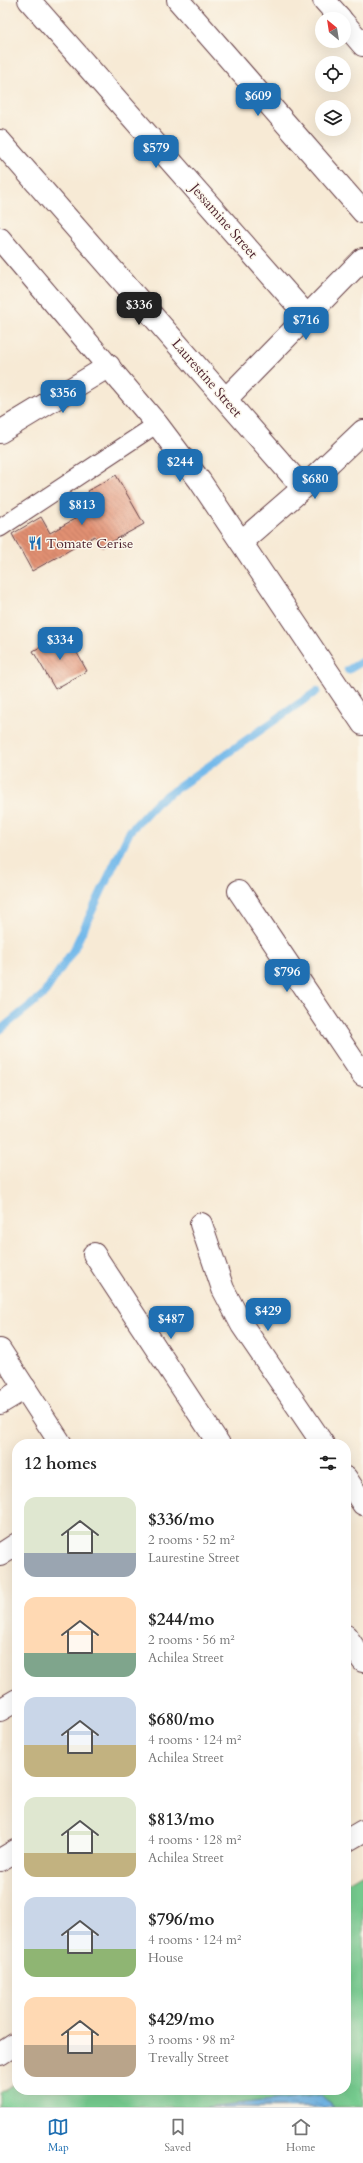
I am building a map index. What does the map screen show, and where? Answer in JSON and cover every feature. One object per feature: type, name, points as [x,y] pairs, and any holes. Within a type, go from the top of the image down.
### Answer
[{"type":"street","name":"Jessamine Street","points":[[29,0],[307,316]]},
{"type":"street","points":[[178,0],[363,212]]},
{"type":"street","points":[[324,0],[335,12]]},
{"type":"street","points":[[351,31],[363,45]]},
{"type":"street","name":"Laurestine Street","points":[[0,141],[303,488]]},
{"type":"street","points":[[0,239],[157,424],[242,541],[363,724]]},
{"type":"street","points":[[226,399],[363,259]]},
{"type":"street","points":[[0,432],[108,366]]},
{"type":"street","points":[[242,541],[303,488],[363,431]]},
{"type":"street","points":[[239,891],[363,1075]]},
{"type":"street","points":[[201,1224],[223,1289],[242,1325],[320,1439]]},
{"type":"street","points":[[94,1254],[216,1439]]},
{"type":"street","points":[[0,1350],[58,1439]]},
{"type":"street","points":[[0,1403],[25,1388]]},
{"type":"street","points":[[351,1486],[363,1504]]},
{"type":"street","points":[[0,1555],[12,1547]]},
{"type":"street","points":[[351,1643],[363,1661]]},
{"type":"street","points":[[0,1710],[12,1703]]},
{"type":"street","points":[[351,1838],[363,1831]]},
{"type":"street","points":[[0,1860],[12,1853]]},
{"type":"street","points":[[0,2054],[12,2046]]},
{"type":"lane","points":[[0,528],[157,424]]},
{"type":"green space","points":[[363,1873],[363,2107],[0,2107],[0,2094],[12,2086],[12,2095],[351,2095],[351,1880]]},
{"type":"water","points":[[321,2095],[334,2107],[206,2107]]},
{"type":"building","points":[[116,475],[144,524],[102,547],[95,536],[32,571],[12,534],[41,517],[50,533],[97,506],[88,491]]},
{"type":"building","points":[[66,633],[87,671],[55,689],[33,651]]},
{"type":"waterway","points":[[348,670],[363,661]]},
{"type":"waterway","points":[[0,1030],[43,995],[74,949],[130,831],[157,802],[317,691]]},
{"type":"place","name":"Tomate Cerise","points":[[35,543]]}]
